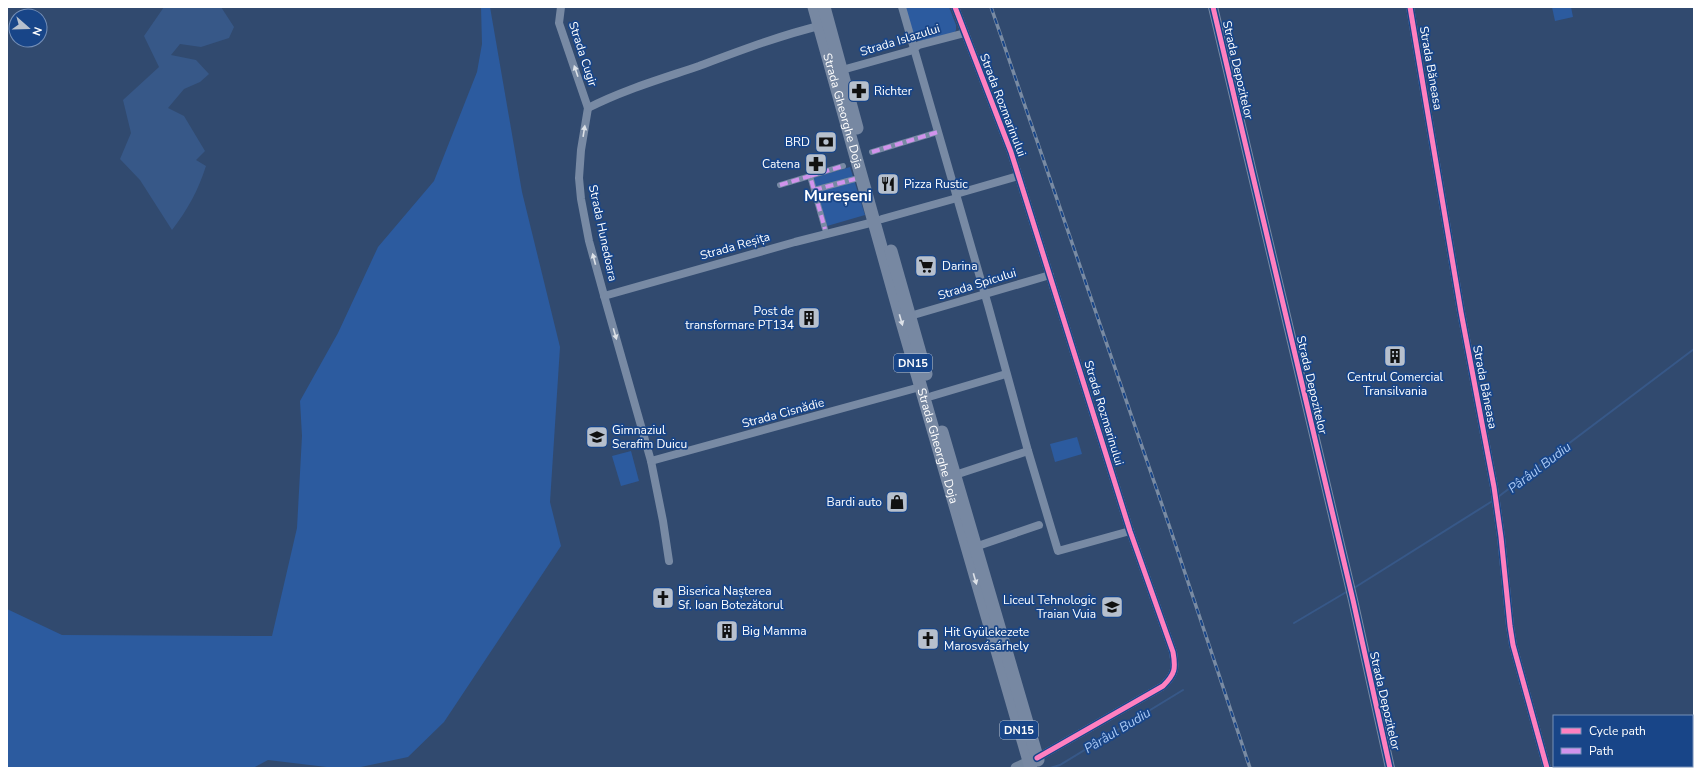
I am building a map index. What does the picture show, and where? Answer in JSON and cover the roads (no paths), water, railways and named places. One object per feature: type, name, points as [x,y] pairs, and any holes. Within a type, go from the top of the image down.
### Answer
[{"type":"main road","name":"Strada Gheorghe Doja","points":[[814,7],[824,25],[842,70],[920,387],[971,549],[1034,764]]},
{"type":"main road","name":"Strada Gheorghe Doja","points":[[824,7],[824,25],[878,221],[910,316],[955,475],[971,549]]},
{"type":"main road","points":[[1016,768],[1034,764]]},
{"type":"street","name":"Strada Cugir","points":[[561,7],[559,23],[588,108]]},
{"type":"street","points":[[902,7],[985,294],[1028,452],[1058,551],[1130,530]]},
{"type":"street","name":"Strada Rozmarinului","points":[[954,7],[1011,152],[1130,530],[1173,652],[1175,665],[1173,676],[1163,686],[1034,764]]},
{"type":"street","name":"Strada Depozitelor","points":[[1213,7],[1352,597],[1390,768]]},
{"type":"street","name":"Strada Băneasa","points":[[1410,7],[1461,312],[1494,487],[1513,646],[1547,768]]},
{"type":"street","points":[[588,108],[611,96],[742,50],[824,25]]},
{"type":"street","name":"Strada Islazului","points":[[842,70],[914,49],[919,45],[965,33]]},
{"type":"street","name":"Strada Hunedoara","points":[[588,108],[581,150],[579,178],[581,199],[589,241],[651,460],[663,521],[669,562]]},
{"type":"street","points":[[872,152],[938,132]]},
{"type":"street","points":[[780,185],[843,166]]},
{"type":"street","points":[[810,176],[825,229]]},
{"type":"street","name":"Strada Reșița","points":[[604,296],[796,242],[878,221],[1018,176]]},
{"type":"street","points":[[814,190],[855,178]]},
{"type":"street","name":"Strada Spicului","points":[[910,316],[1050,275]]},
{"type":"street","points":[[932,396],[1006,374]]},
{"type":"street","name":"Strada Cisnădie","points":[[651,460],[920,387]]},
{"type":"street","points":[[955,475],[1028,452]]},
{"type":"street","points":[[971,549],[1039,525]]},
{"type":"waterway","name":"Pârâul Budiu","points":[[1498,497],[1694,349]]},
{"type":"waterway","name":"Pârâul Budiu","points":[[1354,588],[1494,500]]},
{"type":"waterway","name":"Pârâul Budiu","points":[[1294,623],[1348,591]]},
{"type":"waterway","name":"Pârâul Budiu","points":[[1050,768],[1060,765],[1183,690]]},
{"type":"railway","points":[[991,7],[1171,531],[1250,768]]},
{"type":"place","name":"Richter","points":[[859,91]]},
{"type":"place","name":"BRD","points":[[826,142]]},
{"type":"place","name":"Catena","points":[[816,164]]},
{"type":"place","name":"Pizza Rustic","points":[[888,184]]},
{"type":"place","name":"Darina","points":[[926,266]]},
{"type":"place","name":"Post de transformare PT134","points":[[809,318]]},
{"type":"place","name":"Centrul Comercial Transilvania","points":[[1395,356]]},
{"type":"place","name":"Gimnaziul Serafim Duicu","points":[[597,437]]},
{"type":"place","name":"Bardi auto","points":[[897,502]]},
{"type":"place","name":"Biserica Nașterea Sf. Ioan Botezătorul","points":[[663,598]]},
{"type":"place","name":"Liceul Tehnologic Traian Vuia","points":[[1112,607]]},
{"type":"place","name":"Big Mamma","points":[[727,631]]},
{"type":"place","name":"Hit Gyülekezete Marosvásárhely","points":[[928,639]]},
{"type":"district","name":"Mureșeni","points":[[838,195]]}]
